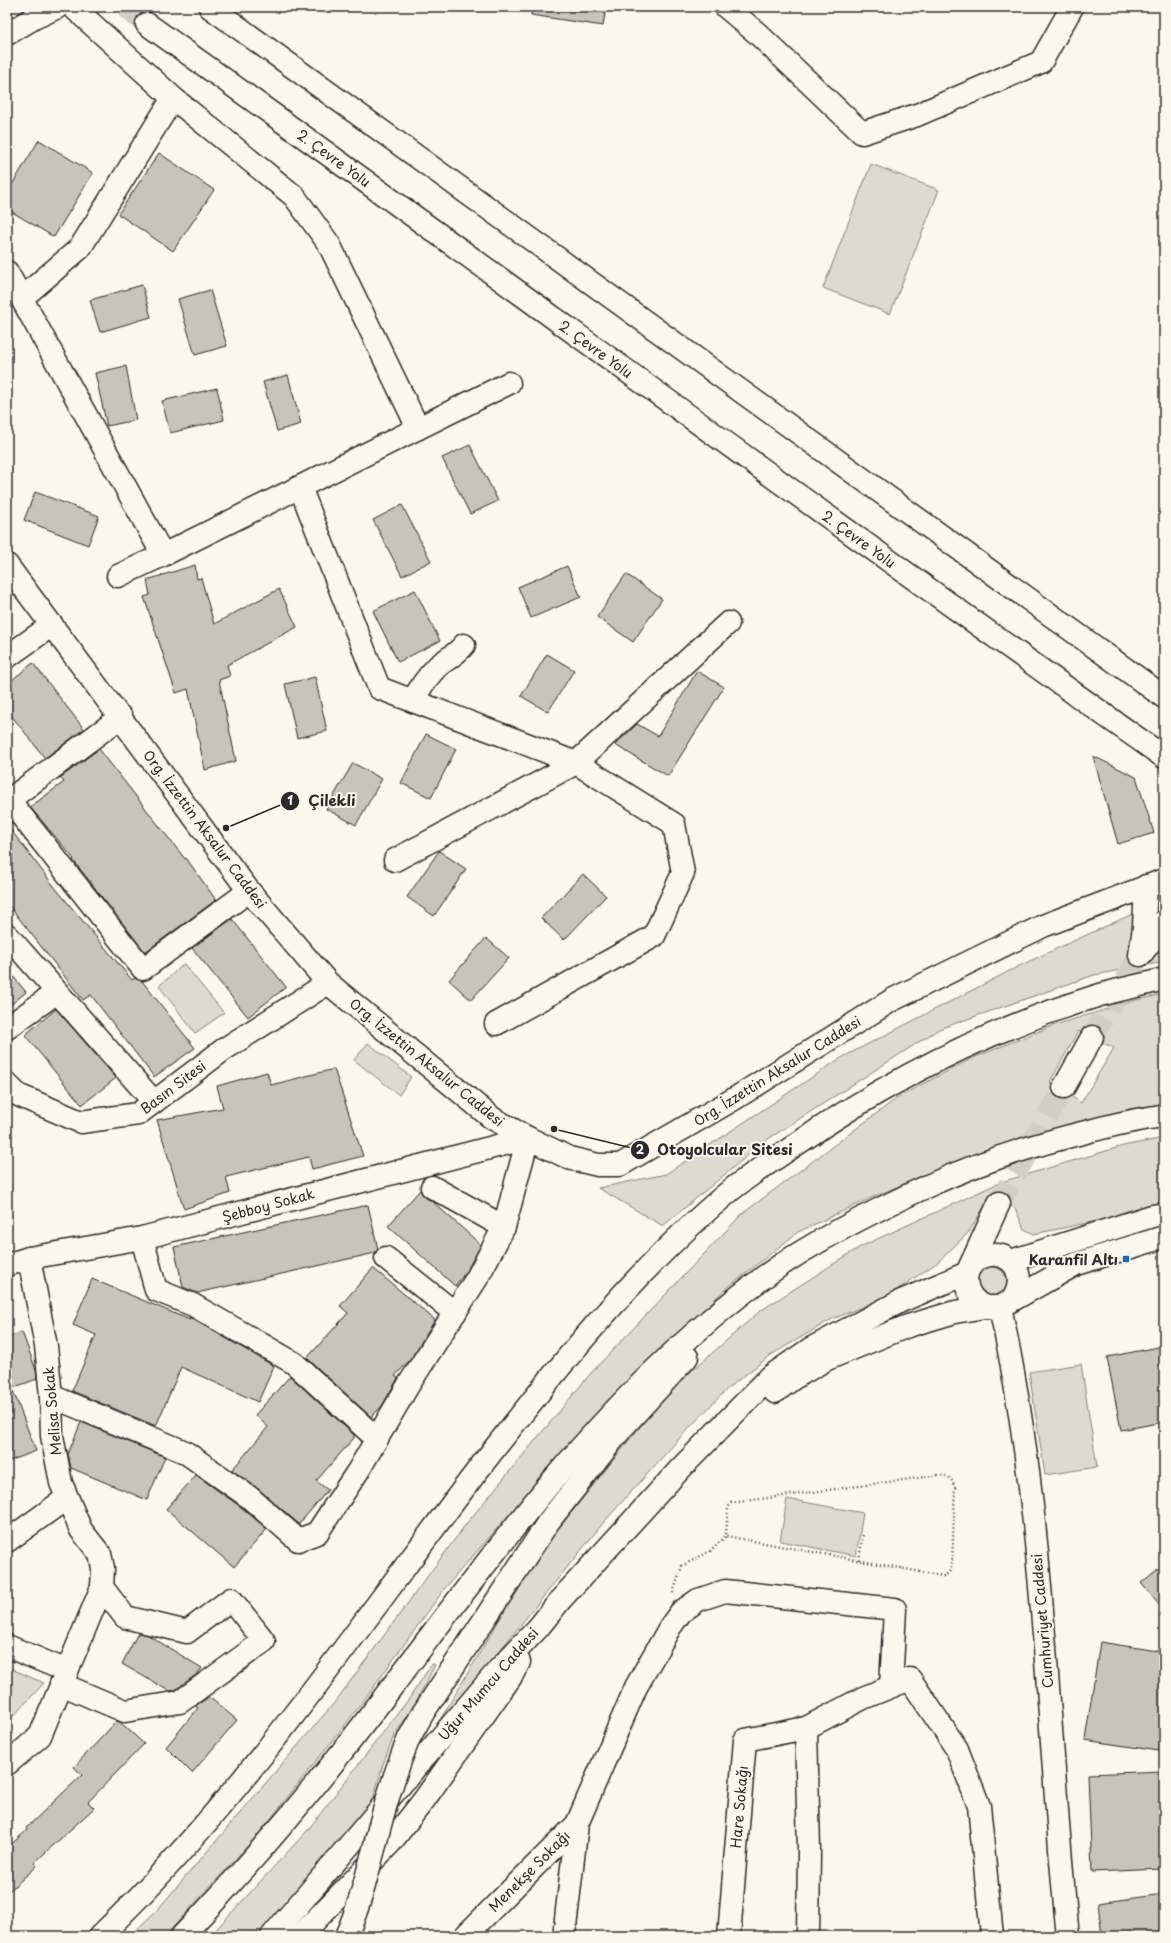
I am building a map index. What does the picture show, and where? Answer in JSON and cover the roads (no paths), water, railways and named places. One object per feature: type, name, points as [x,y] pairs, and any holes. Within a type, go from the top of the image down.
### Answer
[{"type":"main road","points":[[7,34],[34,18],[58,7]]},
{"type":"main road","points":[[73,7],[173,98],[294,196],[329,244],[418,428]]},
{"type":"main road","points":[[210,7],[1164,697]]},
{"type":"main road","points":[[726,7],[758,34],[862,133],[917,115],[1040,62],[1072,7]]},
{"type":"main road","name":"2. Çevre Yolu","points":[[147,24],[432,228],[732,449],[1164,757]]},
{"type":"main road","points":[[22,298],[80,248],[173,98]]},
{"type":"main road","points":[[7,272],[163,555]]},
{"type":"main road","points":[[118,576],[509,383]]},
{"type":"main road","points":[[300,486],[379,688],[576,763],[674,824],[683,872],[654,936],[496,1024]]},
{"type":"main road","name":"Org. İzzettin Aksalur Caddesi","points":[[7,565],[249,891],[328,983],[492,1118],[569,1158],[598,1165],[620,1165],[734,1099],[892,1000],[1042,926],[1155,883]]},
{"type":"main road","points":[[395,860],[576,763],[728,623]]},
{"type":"main road","points":[[7,657],[52,625]]},
{"type":"main road","points":[[413,701],[421,686],[438,666],[458,652],[464,644]]},
{"type":"main road","points":[[121,717],[9,800],[144,969],[249,891]]},
{"type":"main road","points":[[1155,883],[1144,927],[1140,955],[1156,935],[1164,921]]},
{"type":"main road","points":[[7,935],[154,1102]]},
{"type":"main road","points":[[100,1936],[170,1864],[216,1812],[284,1728],[545,1383],[624,1292],[726,1195],[847,1110],[884,1087],[935,1060],[1032,1018],[1101,995],[1164,979]]},
{"type":"main road","name":"Basın Sitesi","points":[[7,1084],[18,1095],[82,1122],[138,1114],[223,1050],[328,983]]},
{"type":"main road","points":[[7,1028],[57,992]]},
{"type":"main road","points":[[1064,1087],[1092,1037]]},
{"type":"main road","points":[[182,1936],[234,1882],[292,1815],[340,1755],[510,1531],[560,1470],[649,1375],[685,1341],[722,1310],[788,1260],[822,1240],[888,1204],[960,1171],[1050,1141],[1107,1127],[1164,1116]]},
{"type":"main road","points":[[51,1396],[186,1452],[249,1497],[298,1540],[317,1533],[377,1439],[409,1384],[478,1278],[504,1227],[528,1138]]},
{"type":"main road","name":"Şebboy Sokak","points":[[7,1265],[28,1258],[142,1238],[528,1138]]},
{"type":"main road","points":[[432,1187],[504,1227]]},
{"type":"main road","points":[[996,1209],[994,1234],[1007,1259],[1019,1275],[1020,1283],[1018,1292],[999,1304],[977,1303],[971,1297],[966,1281],[969,1269],[996,1209]]},
{"type":"main road","points":[[710,1438],[771,1376],[810,1349],[899,1302],[969,1269],[978,1259],[994,1254],[1007,1259],[1152,1216],[1164,1214]]},
{"type":"main road","points":[[710,1438],[794,1378],[827,1359],[908,1326],[955,1312],[999,1304],[1076,1264],[1164,1237]]},
{"type":"main road","points":[[142,1238],[156,1290],[193,1305],[294,1363],[377,1439]]},
{"type":"main road","name":"Melisa Sokak","points":[[28,1258],[46,1346],[51,1396],[52,1436],[61,1482],[81,1530],[100,1554]]},
{"type":"main road","points":[[386,1258],[455,1313]]},
{"type":"main road","name":"Cumhuriyet Caddesi","points":[[999,1304],[1010,1350],[1024,1445],[1040,1577],[1059,1850],[1068,1936]]},
{"type":"main road","points":[[346,1936],[354,1919],[383,1813],[400,1758],[423,1713],[549,1521],[622,1428],[708,1331],[722,1310]]},
{"type":"main road","name":"Uğur Mumcu Caddesi","points":[[272,1936],[500,1668],[538,1628],[562,1598],[710,1438]]},
{"type":"main road","points":[[7,1541],[67,1498]]},
{"type":"main road","points":[[61,1674],[102,1587],[103,1568],[100,1554]]},
{"type":"main road","points":[[7,1764],[40,1736],[61,1674],[75,1622],[92,1571],[100,1554]]},
{"type":"main road","points":[[7,1646],[61,1674],[125,1711],[180,1702],[264,1642],[231,1599],[187,1632],[125,1617],[102,1587]]},
{"type":"main road","points":[[564,1936],[577,1824],[636,1687],[670,1627],[681,1612],[698,1600],[725,1591],[895,1609],[890,1686]]},
{"type":"main road","points":[[300,1936],[391,1842],[424,1800],[510,1678],[538,1628]]},
{"type":"main road","points":[[808,1936],[809,1851],[806,1728],[863,1698],[910,1679],[957,1749],[979,1806],[992,1936]]},
{"type":"main road","name":"Hare Sokağı","points":[[729,1936],[745,1740],[806,1728]]},
{"type":"main road","name":"Menekşe Sokağı","points":[[465,1936],[577,1824]]},
{"type":"tunnel","points":[[125,7],[147,24]]},
{"type":"tunnel","points":[[1092,1037],[1140,955]]},
{"type":"tunnel","points":[[999,1203],[1064,1087]]},
{"type":"place","name":"Çilekli","points":[[226,828]]},
{"type":"place","name":"Otoyolcular Sitesi","points":[[554,1129]]},
{"type":"place","name":"Karanfil Altı","points":[[1126,1259]]}]
